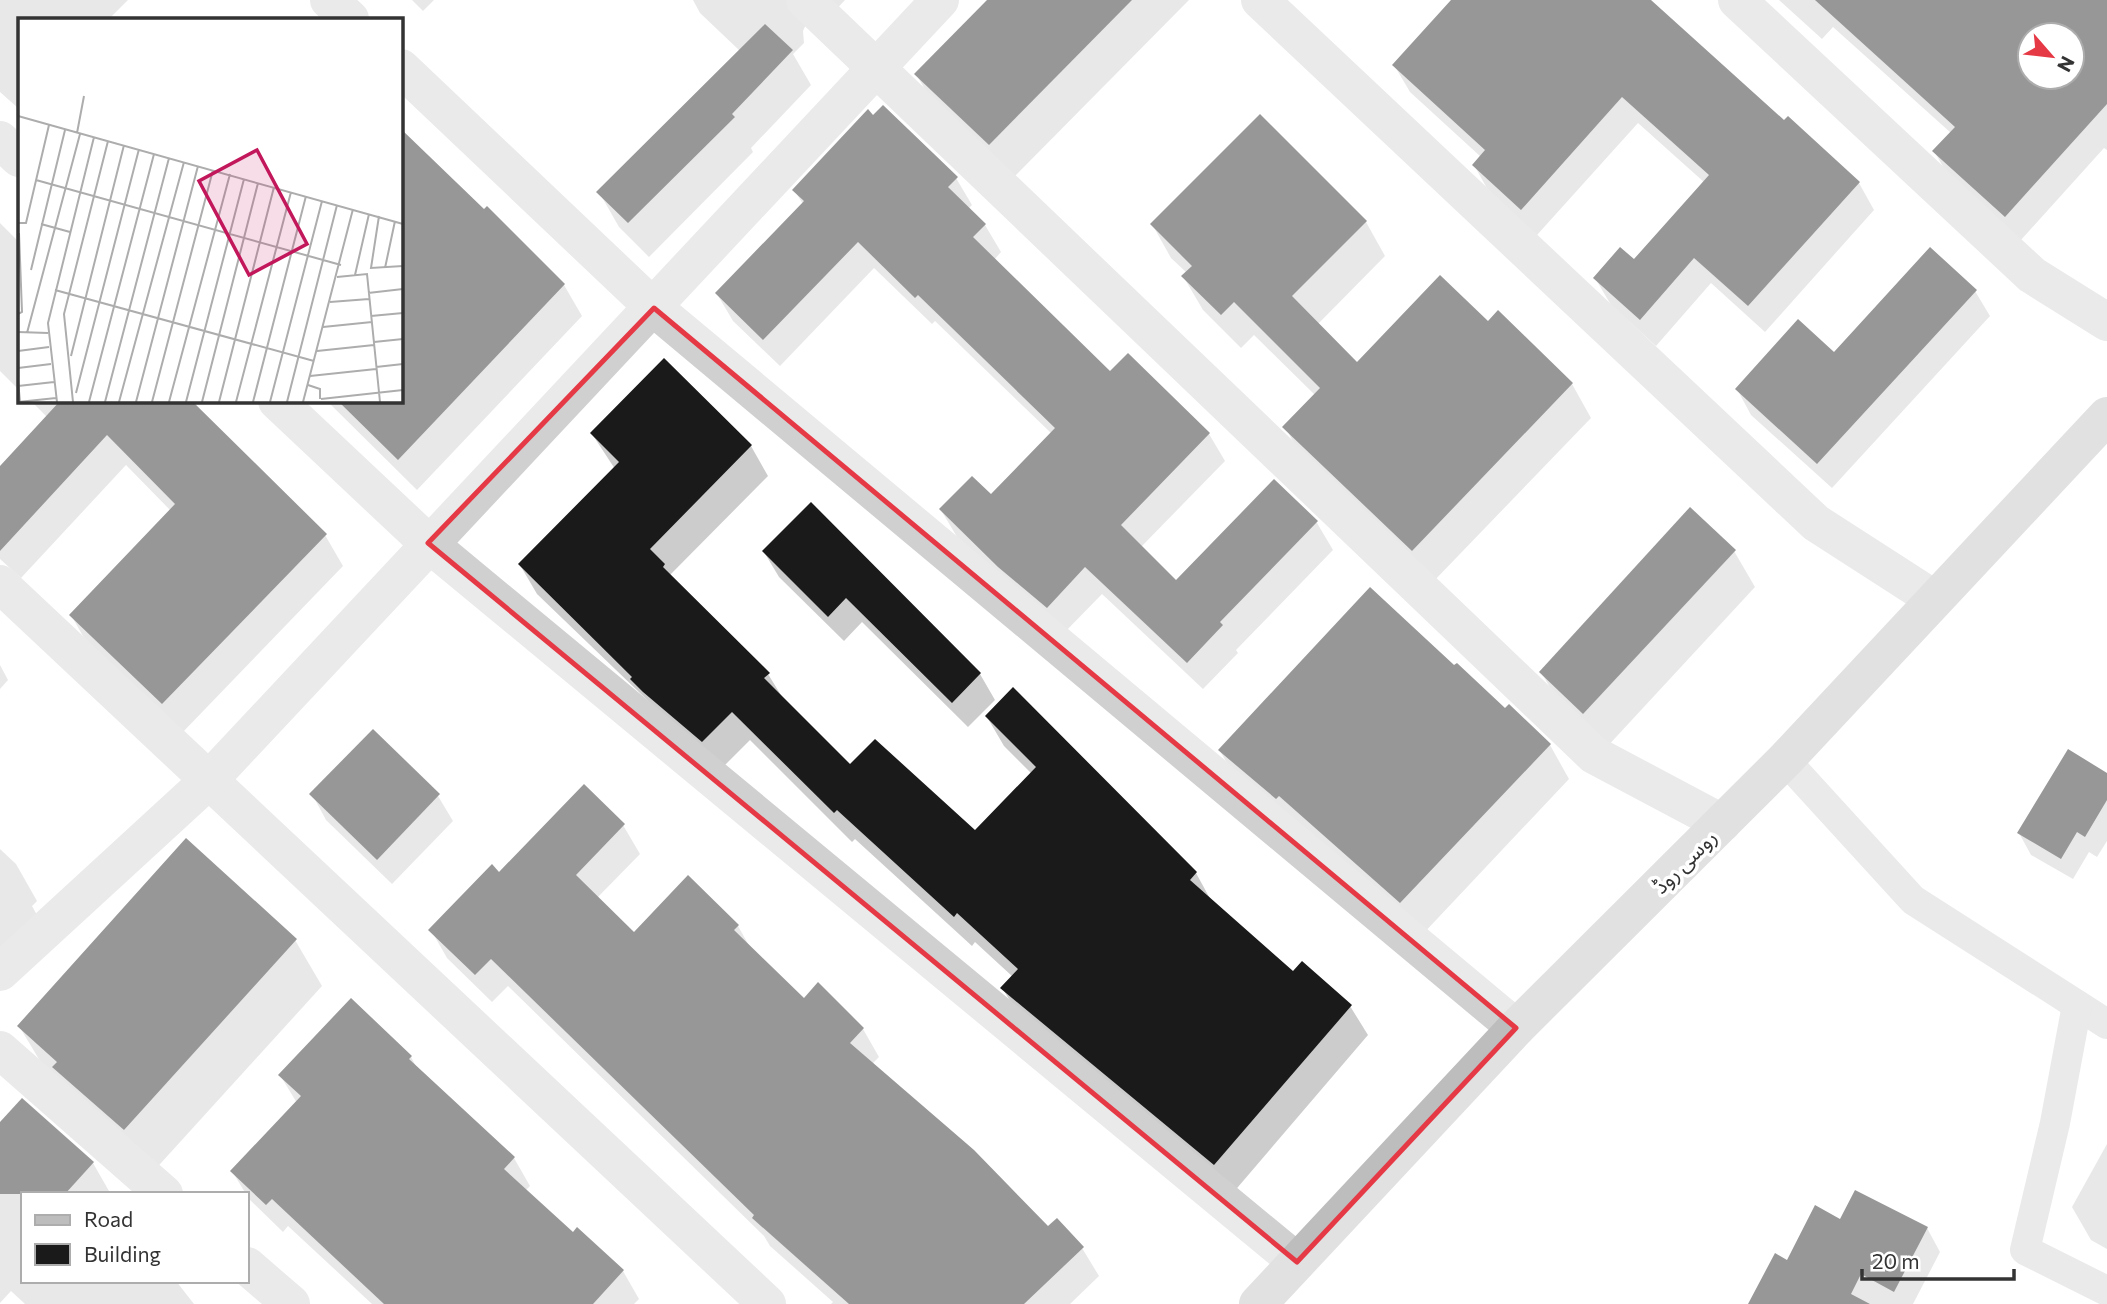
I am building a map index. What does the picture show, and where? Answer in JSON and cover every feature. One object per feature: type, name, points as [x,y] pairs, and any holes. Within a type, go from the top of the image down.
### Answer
[{"type":"main road","name":"روسی روڈ","points":[[1258,1304],[1516,1028],[1784,760],[2107,416]]},
{"type":"street","points":[[330,0],[349,18]]},
{"type":"street","points":[[804,0],[1594,755],[1722,823]]},
{"type":"street","points":[[0,972],[208,781],[429,543],[653,308],[875,66],[940,0]]},
{"type":"street","points":[[1260,0],[1816,523],[1934,599]]},
{"type":"street","points":[[1737,0],[2032,275],[2107,322]]},
{"type":"street","points":[[402,69],[653,308],[1516,1028]]},
{"type":"street","points":[[0,140],[18,157]]},
{"type":"street","points":[[278,402],[429,543],[1297,1262]]},
{"type":"street","points":[[0,584],[767,1304]]},
{"type":"street","points":[[0,1051],[162,1192]]},
{"type":"street","points":[[248,1267],[291,1304]]},
{"type":"lane","points":[[1784,760],[1913,900],[2107,1024]]},
{"type":"lane","points":[[2077,1005],[2055,1123],[2025,1250],[2107,1291]]},
{"type":"highlighted area","points":[[654,308],[1516,1028],[1297,1262],[428,543]]},
{"type":"building","points":[[987,0],[1132,0],[989,145],[914,74]]},
{"type":"building","points":[[1451,0],[1651,0],[1784,120],[1788,116],[1860,182],[1748,306],[1694,258],[1640,320],[1593,278],[1620,247],[1634,259],[1709,175],[1622,97],[1521,210],[1472,165],[1485,150],[1392,65]]},
{"type":"building","points":[[1815,0],[2107,0],[2107,104],[2005,217],[1932,151],[1955,127]]},
{"type":"building","points":[[765,24],[793,50],[732,114],[735,117],[628,223],[596,192]]},
{"type":"building","points":[[883,105],[958,177],[948,187],[986,224],[973,237],[1110,371],[1128,353],[1210,433],[1121,525],[1176,580],[1274,479],[1318,521],[1220,622],[1223,625],[1187,663],[1085,567],[1047,608],[998,567],[939,509],[972,476],[991,494],[1055,428],[918,295],[915,298],[858,242],[763,340],[715,293],[804,201],[792,190],[868,109],[873,115]]},
{"type":"building","points":[[1260,114],[1367,221],[1292,296],[1357,362],[1440,275],[1488,321],[1498,310],[1573,383],[1412,551],[1282,427],[1320,388],[1234,302],[1221,315],[1181,276],[1192,266],[1150,224]]},
{"type":"building","points":[[402,130],[484,209],[487,206],[565,284],[398,460],[339,402],[402,402]]},
{"type":"building","points":[[1930,247],[1977,290],[1817,464],[1735,389],[1798,319],[1834,352]]},
{"type":"building","points":[[664,358],[752,445],[650,549],[665,564],[663,567],[770,673],[764,678],[850,764],[875,739],[975,830],[1036,767],[985,716],[1013,687],[1197,872],[1190,880],[1293,971],[1302,961],[1352,1005],[1214,1165],[1000,988],[1018,969],[957,913],[954,917],[837,810],[834,813],[732,712],[702,742],[643,692],[630,679],[632,677],[518,564],[619,462],[590,433]]},
{"type":"building","points":[[59,402],[193,402],[327,534],[162,704],[69,615],[175,504],[107,435],[0,551],[0,466]]},
{"type":"building","points":[[811,502],[981,673],[952,703],[846,598],[828,617],[762,551]]},
{"type":"building","points":[[1690,507],[1736,550],[1583,714],[1539,672]]},
{"type":"building","points":[[1370,587],[1454,665],[1457,663],[1505,708],[1509,704],[1551,744],[1400,903],[1279,796],[1276,799],[1218,750]]},
{"type":"building","points":[[373,729],[440,794],[377,860],[309,794]]},
{"type":"building","points":[[2068,749],[2107,773],[2107,800],[2085,837],[2077,832],[2061,859],[2017,833]]},
{"type":"building","points":[[584,784],[625,824],[576,875],[634,932],[688,875],[739,925],[734,930],[804,998],[818,982],[864,1028],[850,1043],[974,1150],[1048,1226],[1057,1218],[1084,1247],[1024,1304],[849,1304],[752,1218],[754,1215],[491,959],[475,975],[428,930],[492,864],[499,872]]},
{"type":"building","points":[[186,838],[297,939],[124,1130],[52,1067],[57,1062],[17,1026]]},
{"type":"building","points":[[351,998],[412,1056],[409,1059],[515,1157],[504,1169],[573,1232],[577,1227],[624,1270],[593,1304],[384,1304],[272,1199],[266,1205],[230,1171],[301,1096],[278,1075]]},
{"type":"building","points":[[22,1098],[94,1162],[67,1192],[0,1194],[0,1122]]},
{"type":"building","points":[[1855,1190],[1928,1227],[1894,1292],[1861,1274],[1851,1294],[1870,1304],[1748,1304],[1775,1253],[1787,1260],[1815,1205],[1840,1219]]}]
